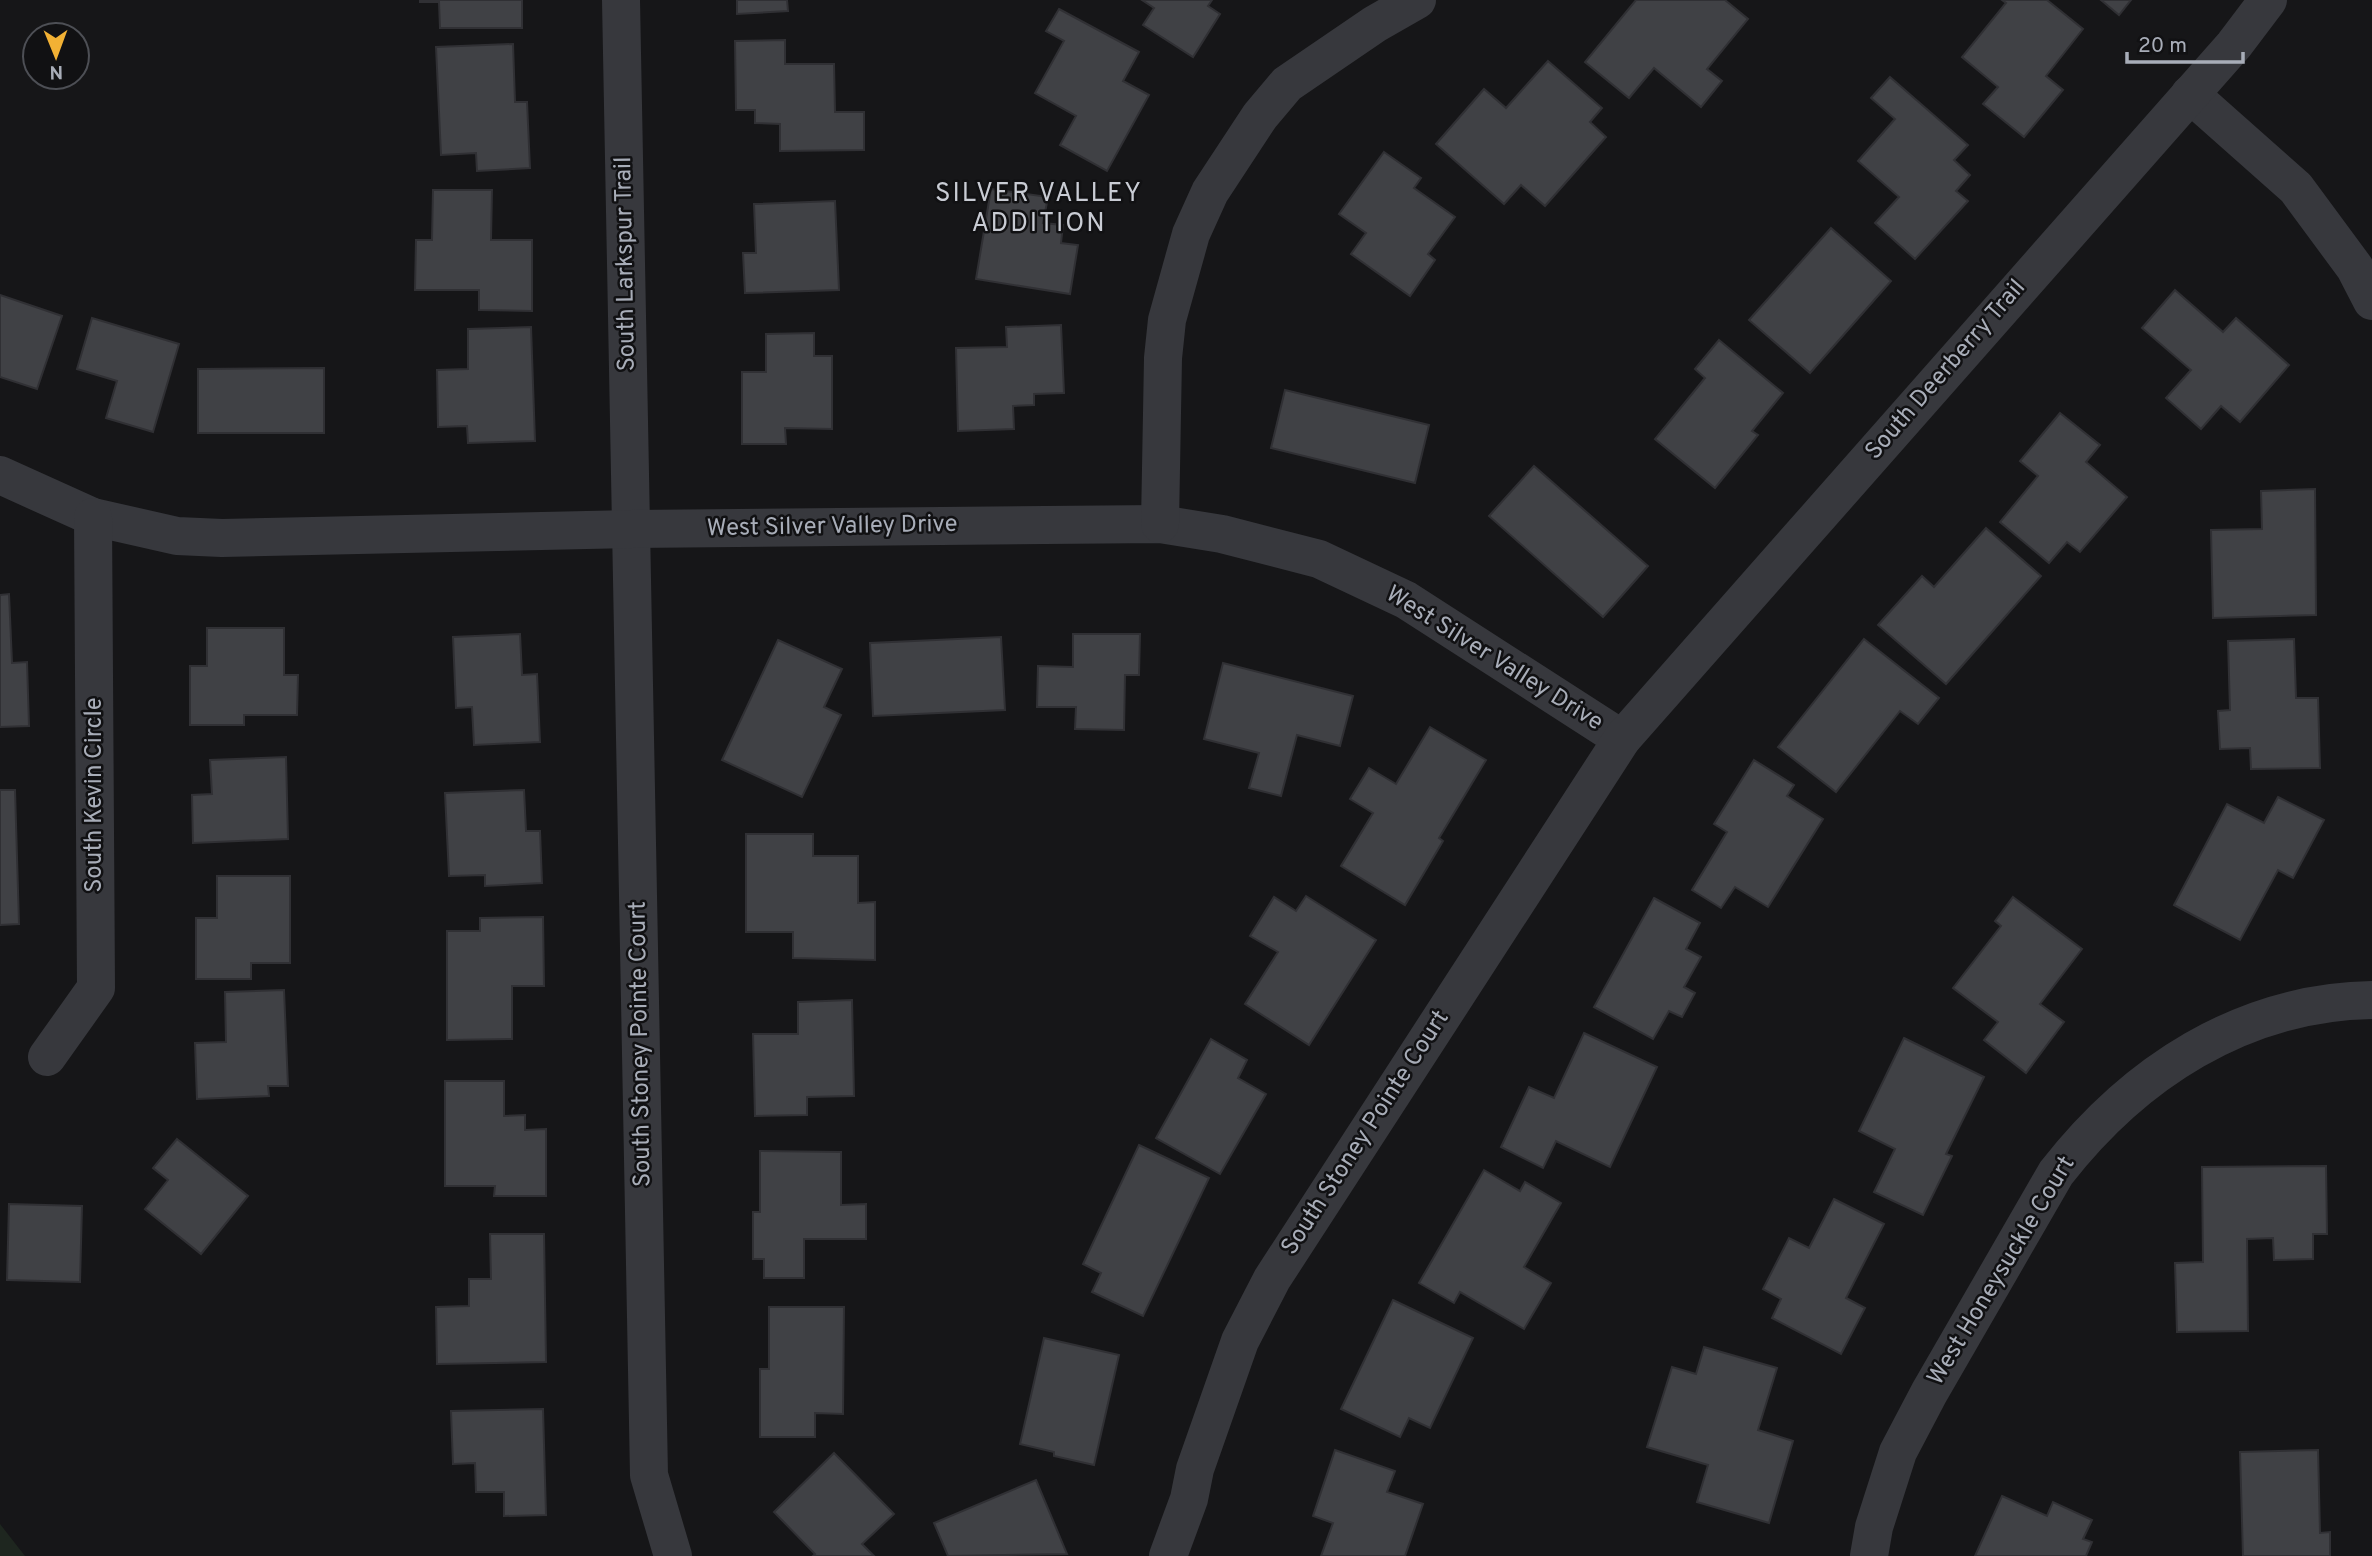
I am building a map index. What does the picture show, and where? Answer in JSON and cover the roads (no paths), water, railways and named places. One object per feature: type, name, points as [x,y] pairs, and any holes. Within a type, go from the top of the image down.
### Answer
[{"type":"street","name":"South Larkspur Trail","points":[[621,0],[632,529]]},
{"type":"street","points":[[1160,524],[1163,358],[1167,320],[1191,234],[1210,192],[1259,116],[1287,85],[1376,24],[1417,0]]},
{"type":"street","name":"South Deerberry Trail","points":[[1622,739],[2234,45],[2268,0]]},
{"type":"street","points":[[2190,94],[2296,188],[2355,268],[2372,301]]},
{"type":"street","name":"West Silver Valley Drive","points":[[0,475],[93,517],[177,536],[222,538],[632,529],[1160,524],[1222,534],[1319,559],[1406,600],[1622,739]]},
{"type":"street","name":"South Kevin Circle","points":[[47,1057],[96,988],[93,517]]},
{"type":"street","name":"South Stoney Pointe Court","points":[[632,529],[649,1475],[673,1556]]},
{"type":"street","name":"South Stoney Pointe Court","points":[[1168,1556],[1174,1545],[1189,1499],[1195,1469],[1240,1341],[1272,1279],[1622,739]]},
{"type":"street","name":"West Honeysuckle Court","points":[[1869,1556],[1874,1527],[1904,1441],[2056,1173],[2079,1144],[2119,1104],[2198,1046],[2286,1010],[2315,1004],[2372,1000]]},
{"type":"district","name":"SILVER VALLEY ADDITION","points":[[1039,209]]}]
